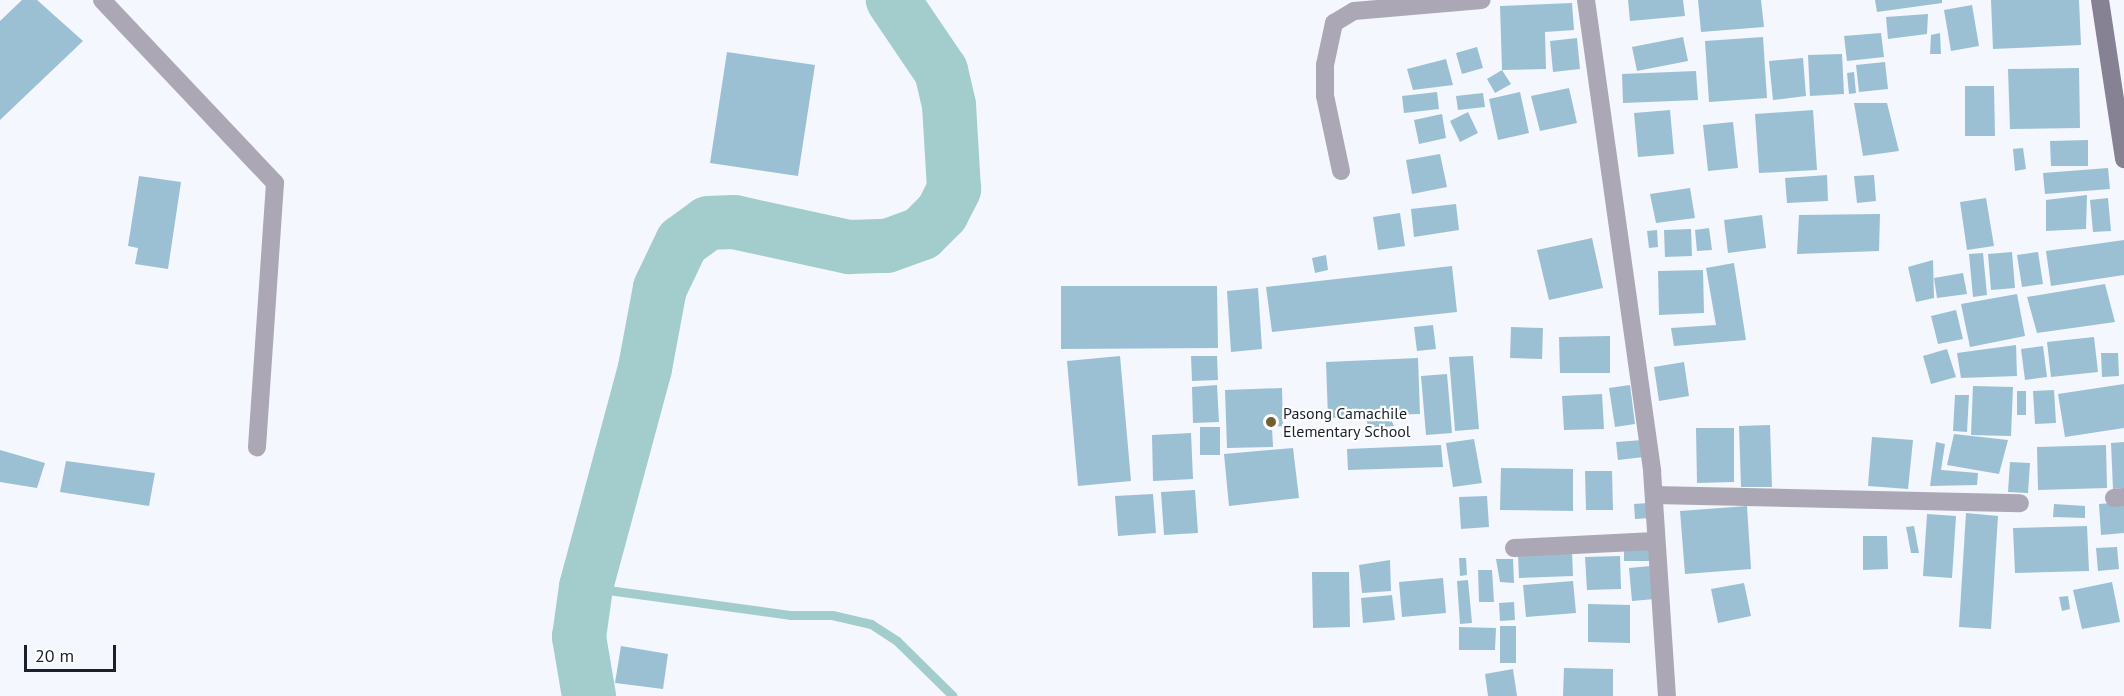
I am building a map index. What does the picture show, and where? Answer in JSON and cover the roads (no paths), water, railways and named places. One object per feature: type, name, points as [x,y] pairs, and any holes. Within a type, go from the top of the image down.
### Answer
[{"type":"main road","points":[[2100,0],[2124,159]]},
{"type":"street","points":[[102,0],[275,183],[257,447]]},
{"type":"street","points":[[1341,171],[1325,96],[1325,65],[1334,23],[1354,11],[1482,0]]},
{"type":"street","points":[[1586,0],[1654,495],[1655,542],[1667,696]]},
{"type":"street","points":[[1654,495],[2020,503]]},
{"type":"street","points":[[1514,548],[1655,542]]},
{"type":"waterway","points":[[589,696],[579,637],[586,587],[645,368],[660,288],[682,242],[708,223],[734,222],[849,247],[887,246],[922,233],[942,213],[954,189],[949,105],[941,71],[893,0]]},
{"type":"waterway","points":[[586,587],[791,615],[832,615],[871,624],[897,641],[953,696]]},
{"type":"place","name":"Pasong Camachile Elementary School","points":[[1271,422]]}]
